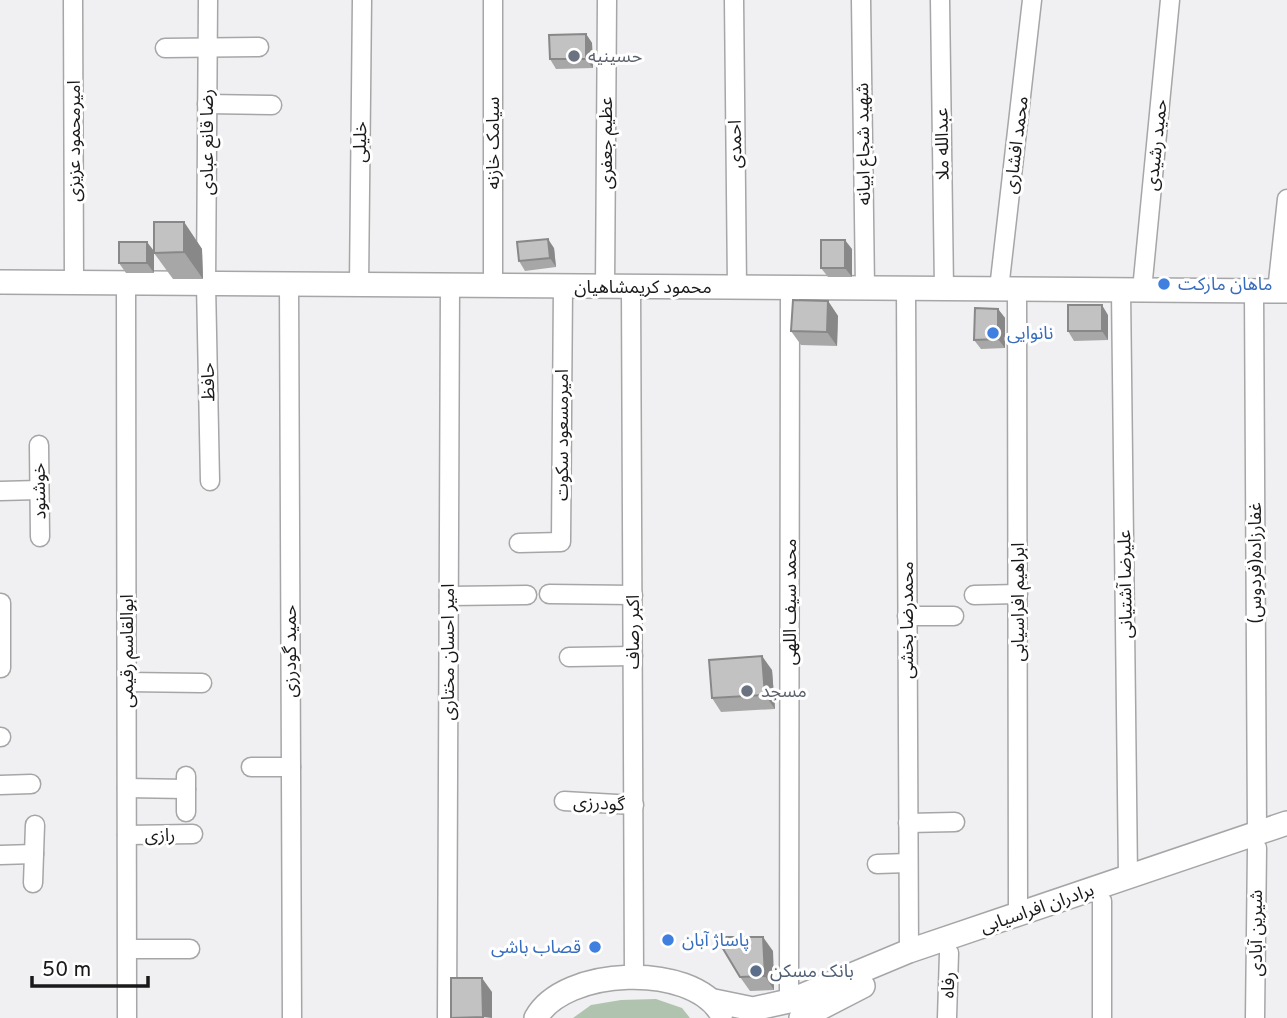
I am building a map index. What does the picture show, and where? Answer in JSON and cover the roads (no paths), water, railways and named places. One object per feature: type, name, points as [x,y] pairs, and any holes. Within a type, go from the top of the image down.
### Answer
[{"type":"street","name":"امیرمحمود عزیزی","points":[[73,0],[74,283]]},
{"type":"street","name":"رضا قانع عبادی","points":[[206,284],[208,0]]},
{"type":"street","name":"خلیلی","points":[[359,285],[362,0]]},
{"type":"street","name":"سیامک خازنه","points":[[493,0],[493,286]]},
{"type":"street","name":"عظیم جعفری","points":[[605,287],[607,0]]},
{"type":"street","name":"احمدی","points":[[734,0],[737,287]]},
{"type":"street","name":"شهید شجاع ابیانه","points":[[861,0],[865,288]]},
{"type":"street","name":"عبدالله ملا","points":[[940,0],[944,289]]},
{"type":"street","name":"محمد افشاری","points":[[1008,289],[1032,0]]},
{"type":"street","name":"حمید رشیدی","points":[[1132,290],[1170,0]]},
{"type":"street","points":[[166,48],[259,47]]},
{"type":"street","points":[[207,104],[272,105]]},
{"type":"street","points":[[1282,291],[1287,199]]},
{"type":"street","name":"محمود کریمشاهیان","points":[[0,282],[1282,291]]},
{"type":"street","name":"ابوالقاسم رقیمی","points":[[126,283],[127,1018]]},
{"type":"street","name":"حافظ","points":[[206,284],[210,481]]},
{"type":"street","name":"حمید گودرزی","points":[[289,284],[292,1018]]},
{"type":"street","name":"امیر احسان مختاری","points":[[447,1018],[450,285]]},
{"type":"street","name":"امیرمسعود سکوت","points":[[519,543],[561,542],[563,286]]},
{"type":"street","name":"اکبر رصاف","points":[[631,287],[634,978]]},
{"type":"street","name":"محمد سیف اللهی","points":[[790,288],[793,1012]]},
{"type":"street","name":"محمدرضا بخشی","points":[[906,289],[909,951]]},
{"type":"street","name":"ابراهیم افراسیابی","points":[[1008,289],[1018,594],[1018,922]]},
{"type":"street","name":"علیرضا آشتیانی","points":[[1128,877],[1132,290]]},
{"type":"street","name":"غفارزاده(فردوس)","points":[[1254,291],[1257,841]]},
{"type":"street","name":"خوشنود","points":[[39,445],[40,537]]},
{"type":"street","points":[[0,491],[39,490]]},
{"type":"street","points":[[549,594],[633,595]]},
{"type":"street","points":[[974,596],[1018,594]]},
{"type":"street","points":[[449,596],[527,595]]},
{"type":"street","points":[[1,603],[1,668]]},
{"type":"street","points":[[907,616],[954,616]]},
{"type":"street","points":[[569,657],[633,656]]},
{"type":"street","points":[[127,682],[202,683]]},
{"type":"street","points":[[251,767],[291,767]]},
{"type":"street","points":[[127,788],[186,782],[186,812]]},
{"type":"street","points":[[0,785],[31,784]]},
{"type":"street","name":"گودرزی","points":[[564,801],[634,805]]},
{"type":"street","points":[[908,823],[955,822]]},
{"type":"street","name":"برادران افراسیابی","points":[[1018,922],[1102,901],[1257,841],[1287,824]]},
{"type":"street","points":[[33,883],[35,825]]},
{"type":"street","name":"رازی","points":[[127,835],[193,835]]},
{"type":"street","name":"برادران افراسیابی","points":[[793,1012],[909,951],[948,945],[1018,922],[1128,877],[1257,841],[1287,838]]},
{"type":"street","name":"شیرین آبادی","points":[[1255,1018],[1257,841]]},
{"type":"street","points":[[0,855],[34,854]]},
{"type":"street","points":[[877,864],[908,863]]},
{"type":"street","points":[[1102,901],[1102,1018]]},
{"type":"street","name":"برادران افراسیابی","points":[[793,1012],[861,987],[948,945]]},
{"type":"street","name":"رفاه","points":[[947,1018],[948,945]]},
{"type":"street","points":[[128,949],[190,949]]},
{"type":"street","points":[[536,1018],[558,994],[588,982],[634,978],[676,981],[697,990],[718,1010],[793,1012]]},
{"type":"place","name":"حسینیه","points":[[574,56]]},
{"type":"place","name":"ماهان مارکت","points":[[1164,284]]},
{"type":"place","name":"نانوایی","points":[[993,333]]},
{"type":"place","name":"مسجد","points":[[747,691]]},
{"type":"place","name":"پاساژ آبان","points":[[668,940]]},
{"type":"place","name":"قصاب باشی","points":[[595,947]]},
{"type":"place","name":"بانک مسکن","points":[[756,971]]}]
